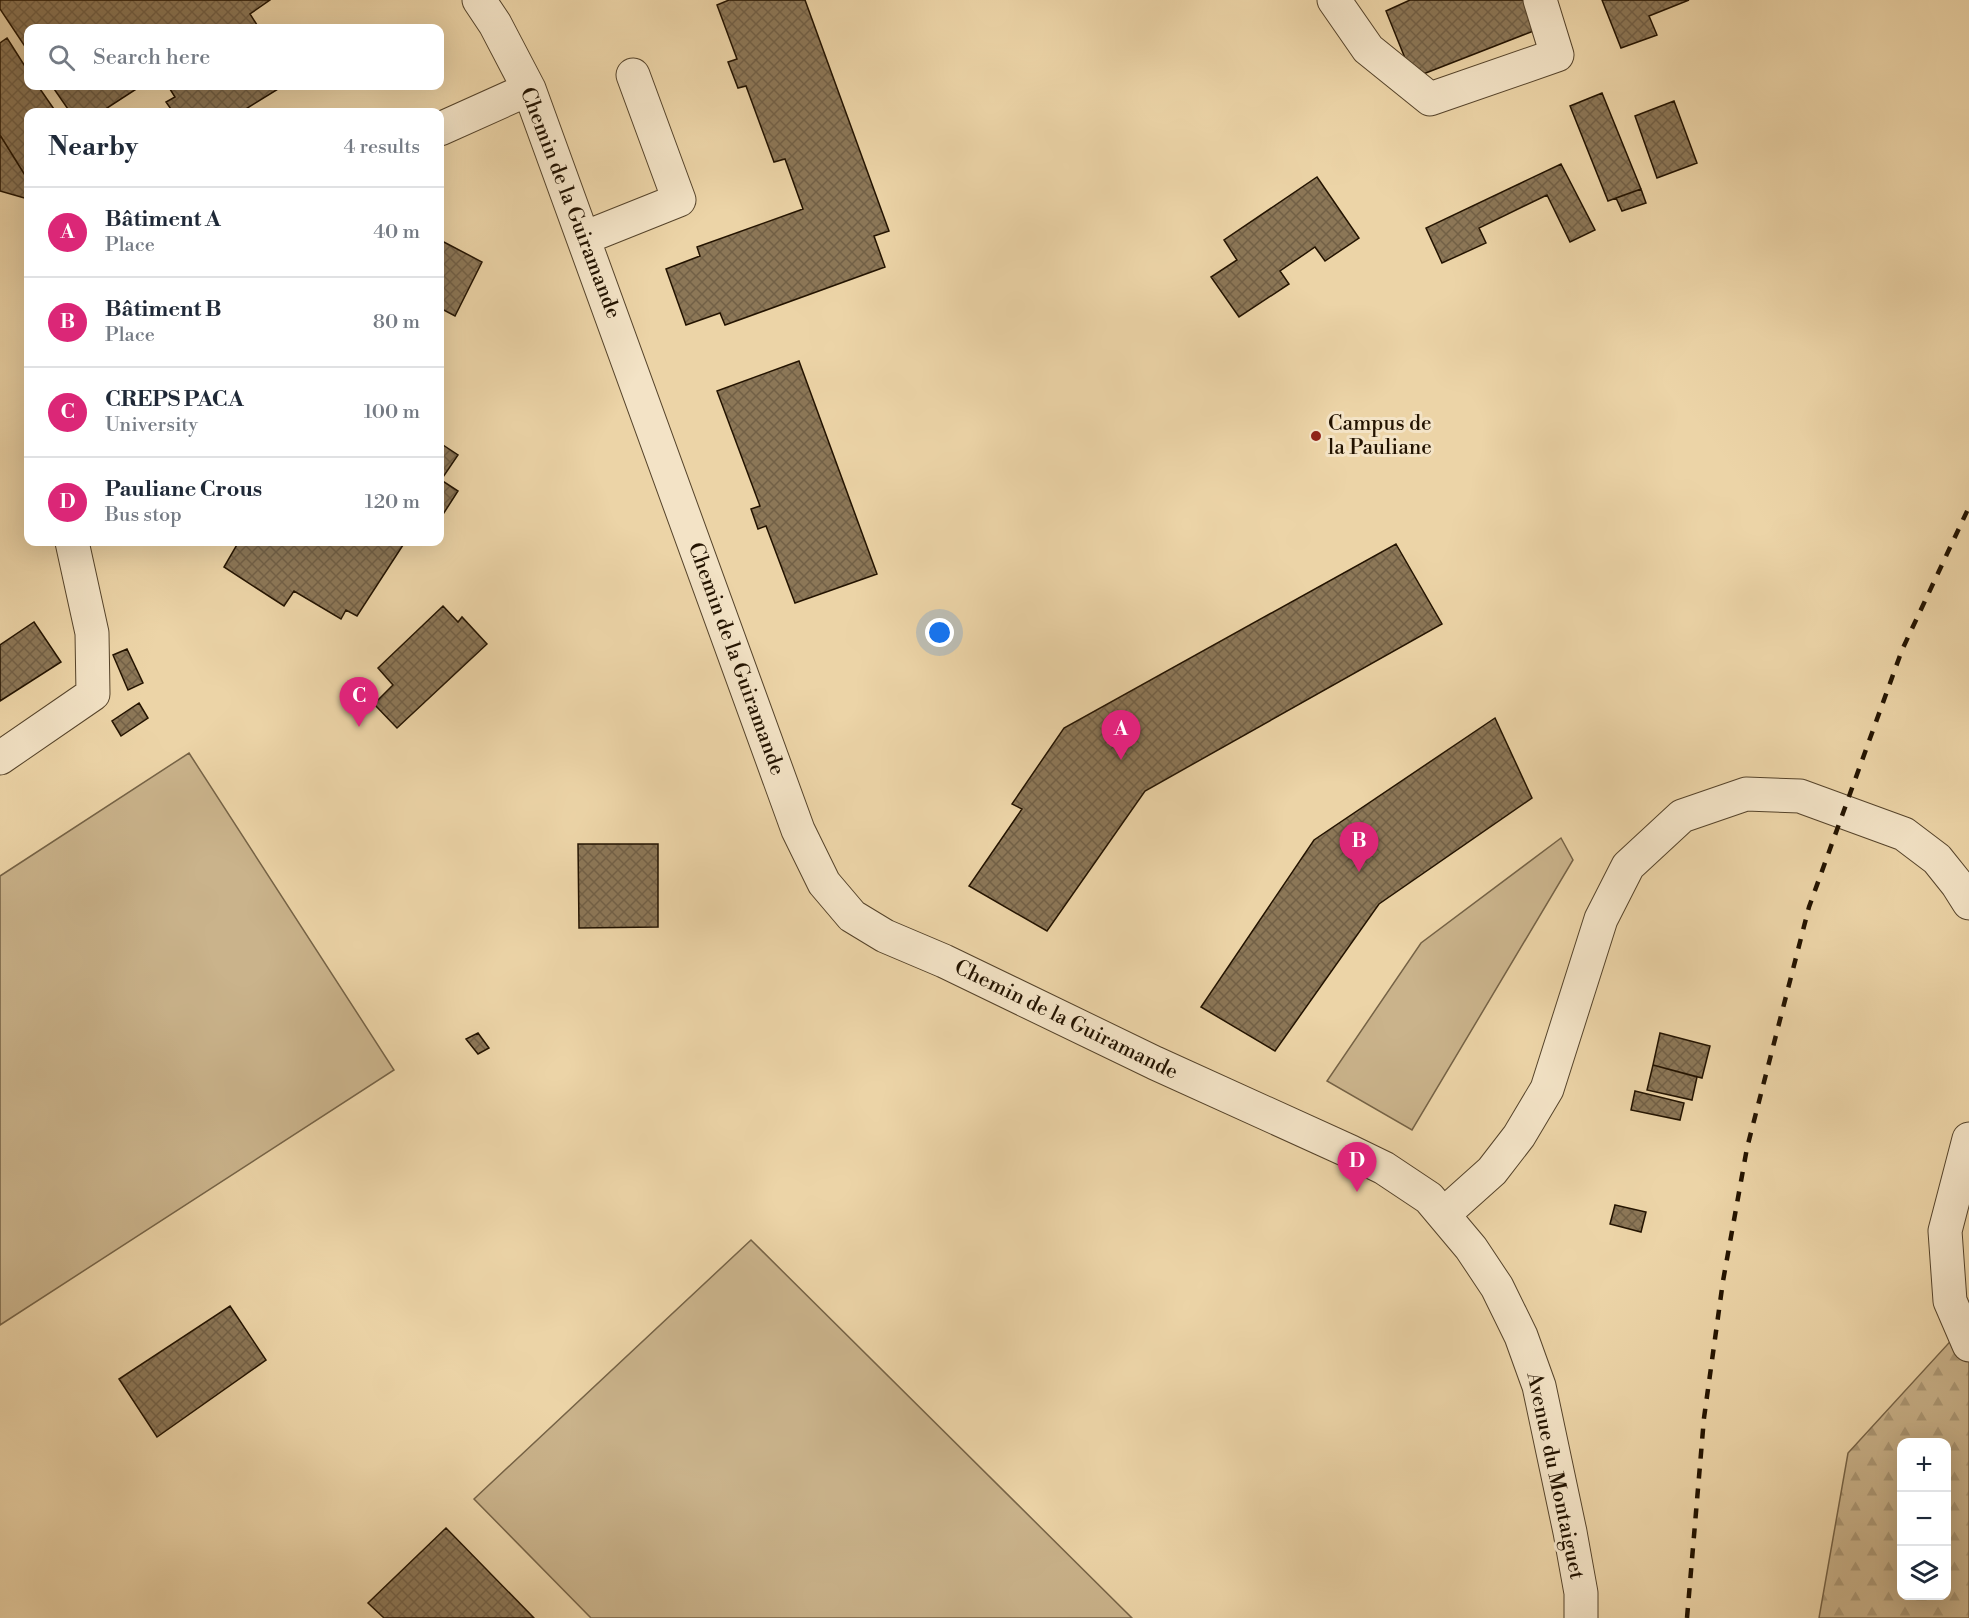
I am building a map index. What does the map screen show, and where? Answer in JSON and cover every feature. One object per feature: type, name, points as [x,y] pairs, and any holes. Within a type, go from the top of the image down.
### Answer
[{"type":"street","name":"Chemin de la Guiramande","points":[[480,0],[529,89],[798,830],[824,883],[852,916],[885,936],[944,961],[1155,1063],[1384,1168],[1429,1198],[1444,1214]]},
{"type":"street","points":[[1334,0],[1368,49],[1430,99],[1557,55],[1540,0]]},
{"type":"street","points":[[584,238],[679,200],[633,75]]},
{"type":"street","points":[[444,127],[529,89]]},
{"type":"street","points":[[0,758],[93,694],[92,633],[73,546]]},
{"type":"street","points":[[1444,1214],[1492,1171],[1525,1127],[1547,1089],[1601,919],[1628,866],[1682,816],[1746,794],[1800,796],[1904,834],[1937,859],[1969,903]]},
{"type":"street","points":[[1969,1139],[1945,1231],[1950,1301],[1969,1345]]},
{"type":"street","name":"Avenue du Montaiguet","points":[[1444,1214],[1471,1248],[1497,1287],[1521,1336],[1539,1386],[1581,1593],[1581,1618]]},
{"type":"green space","points":[[189,753],[394,1070],[0,1325],[0,876]]},
{"type":"green space","points":[[1561,838],[1573,860],[1412,1130],[1327,1081],[1421,943]]},
{"type":"green space","points":[[751,1240],[1132,1618],[591,1618],[474,1499]]},
{"type":"green space","points":[[1969,1321],[1969,1618],[1819,1618],[1848,1453]]},
{"type":"building","points":[[0,0],[270,0],[250,14],[256,24],[24,24],[24,45],[0,9]]},
{"type":"building","points":[[729,0],[805,0],[889,231],[874,236],[885,267],[725,325],[720,313],[686,325],[666,269],[700,256],[697,247],[803,209],[785,159],[774,162],[746,86],[738,88],[728,62],[737,59],[717,5]]},
{"type":"building","points":[[1410,0],[1524,0],[1536,30],[1413,78],[1386,11]]},
{"type":"building","points":[[1602,0],[1689,0],[1649,16],[1657,35],[1621,48]]},
{"type":"building","points":[[7,38],[24,65],[24,90],[41,90],[53,108],[24,108],[24,174],[0,135],[0,43]]},
{"type":"building","points":[[55,90],[135,90],[107,108],[67,108]]},
{"type":"building","points":[[171,90],[277,90],[247,108],[170,108],[166,102],[175,97]]},
{"type":"building","points":[[1602,93],[1641,189],[1608,201],[1570,106]]},
{"type":"building","points":[[1674,101],[1697,163],[1657,178],[1635,116]]},
{"type":"building","points":[[0,135],[24,174],[24,198],[0,191]]},
{"type":"building","points":[[1561,164],[1595,230],[1570,242],[1547,195],[1479,228],[1486,243],[1442,263],[1426,228]]},
{"type":"building","points":[[1317,177],[1359,238],[1325,261],[1315,247],[1280,271],[1289,284],[1239,317],[1211,277],[1237,260],[1224,240]]},
{"type":"building","points":[[1641,189],[1646,203],[1622,211],[1616,198]]},
{"type":"building","points":[[444,242],[482,262],[455,316],[444,310]]},
{"type":"building","points":[[799,361],[877,574],[795,603],[766,526],[758,529],[751,509],[760,506],[717,391]]},
{"type":"building","points":[[444,446],[458,455],[444,476]]},
{"type":"building","points":[[444,482],[458,491],[444,513]]},
{"type":"building","points":[[1396,544],[1442,624],[1145,791],[1047,931],[969,886],[1022,809],[1012,804],[1064,728]]},
{"type":"building","points":[[236,546],[402,546],[357,616],[346,610],[341,619],[294,591],[284,606],[224,567]]},
{"type":"building","points":[[443,606],[458,622],[462,617],[487,644],[397,728],[374,704],[393,685],[378,668]]},
{"type":"building","points":[[34,622],[61,662],[0,701],[0,645]]},
{"type":"building","points":[[127,649],[143,683],[128,690],[113,655]]},
{"type":"building","points":[[139,703],[148,718],[121,736],[112,721]]},
{"type":"building","points":[[1495,718],[1532,798],[1379,904],[1275,1051],[1201,1007],[1314,840]]},
{"type":"building","points":[[578,844],[658,844],[658,927],[579,928]]},
{"type":"building","points":[[478,1033],[489,1048],[478,1054],[466,1039]]},
{"type":"building","points":[[1660,1033],[1710,1046],[1702,1078],[1653,1065]]},
{"type":"building","points":[[1653,1065],[1697,1077],[1692,1100],[1647,1090]]},
{"type":"building","points":[[1635,1091],[1684,1103],[1680,1120],[1631,1110]]},
{"type":"building","points":[[1615,1205],[1646,1212],[1641,1232],[1610,1224]]},
{"type":"building","points":[[230,1306],[266,1360],[157,1437],[119,1379]]},
{"type":"building","points":[[446,1528],[534,1618],[384,1618],[368,1603]]},
{"type":"railway","points":[[1687,1618],[1704,1418],[1723,1281],[1747,1148],[1809,907],[1902,650],[1969,507]]},
{"type":"place","name":"Campus de la Pauliane","points":[[1316,436]]},
{"type":"place","name":"CREPS PACA","points":[[359,727]]},
{"type":"place","name":"Bâtiment A","points":[[1121,760]]},
{"type":"place","name":"Bâtiment B","points":[[1359,872]]},
{"type":"place","name":"Pauliane Crous","points":[[1357,1192]]}]
